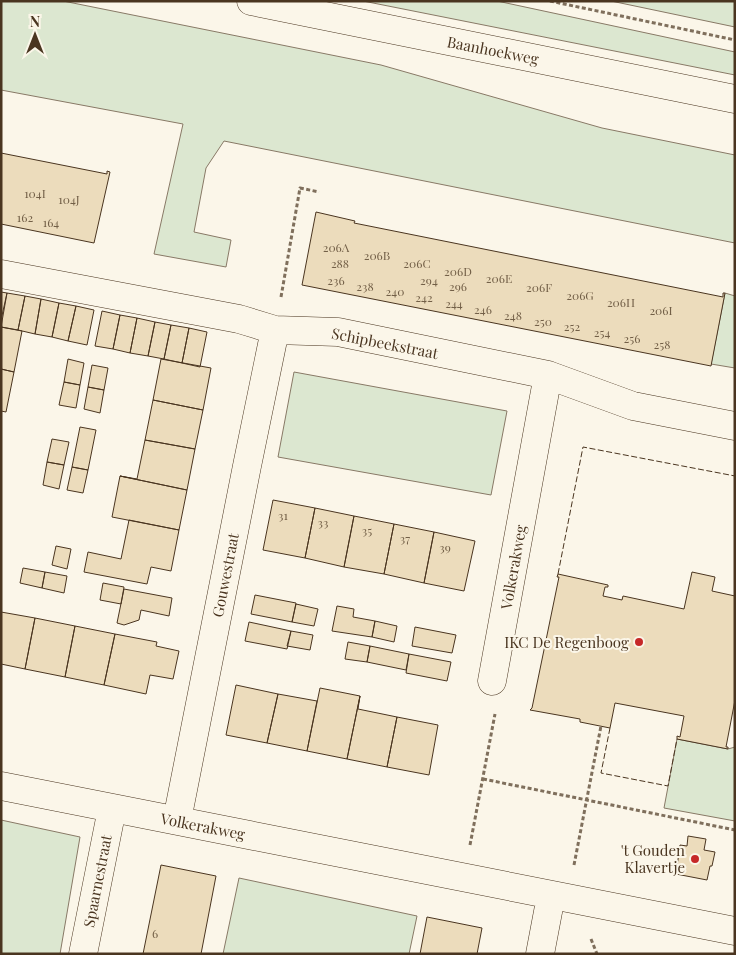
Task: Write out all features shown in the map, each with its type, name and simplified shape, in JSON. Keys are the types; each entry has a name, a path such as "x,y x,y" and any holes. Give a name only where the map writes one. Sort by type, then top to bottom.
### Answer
{"street":[{"name":"Baanhoekweg","path":"251,1 735,98"},
{"name":"Schipbeekstraat","path":"1,274 239,319 275,330 338,332 548,375 633,406 735,426"},
{"name":"Gouwestraat","path":"177,820 246,466 275,330"},
{"name":"Volkerakweg","path":"492,681 548,375"},
{"name":"Volkerakweg","path":"1,786 735,931"},
{"name":"Spaarnestraat","path":"83,954 112,809"},
{"path":"540,954 551,896"}],"path":[{"path":"550,1 735,40"},
{"path":"275,330 300,188 319,192"},
{"path":"463,878 495,715 492,681"},
{"path":"598,954 585,923 586,902 592,873 573,870 601,726"},
{"path":"483,779 735,830"}],"green space":[{"path":"1,1 63,1 381,65 602,128 735,155 735,243 224,141 206,168 194,232 231,240 226,267 154,254 183,124 1,90"},
{"path":"363,1 497,1 735,52 735,75"},
{"path":"611,1 735,1 735,27"},
{"path":"725,293 735,296 735,368 711,364"},
{"path":"294,372 507,411 491,495 278,457"},
{"path":"677,739 728,749 735,747 735,821 664,808"},
{"path":"1,820 80,837 60,954 1,954"},
{"path":"239,878 417,916 409,954 223,954"}],"building":[{"path":"1,153 107,174 107,171 110,172 94,243 1,224"},
{"path":"316,212 355,221 354,223 723,297 723,293 725,293 711,366 302,285"},
{"path":"1,292 7,293 1,320"},
{"path":"7,293 25,296 18,330 1,327"},
{"path":"25,296 41,299 35,334 18,330"},
{"path":"41,299 59,303 52,337 35,334"},
{"path":"59,303 76,306 68,341 52,337"},
{"path":"76,306 94,310 87,345 68,341"},
{"path":"102,311 120,315 113,349 95,346"},
{"path":"120,315 137,318 130,353 113,349"},
{"path":"137,318 155,322 148,356 130,353"},
{"path":"155,322 171,325 164,359 148,356"},
{"path":"171,325 189,328 182,363 164,359"},
{"path":"1,327 22,331 14,372 1,369"},
{"path":"189,328 207,332 200,367 182,363"},
{"path":"68,359 84,363 80,385 64,382"},
{"path":"161,359 211,368 203,410 153,400"},
{"path":"92,365 108,368 104,390 88,387"},
{"path":"1,369 14,372 6,412 1,411"},
{"path":"64,382 80,385 76,408 59,405"},
{"path":"88,387 104,390 100,413 84,409"},
{"path":"153,400 203,410 195,449 145,440"},
{"path":"80,427 96,430 88,470 72,467"},
{"path":"52,439 69,442 64,465 47,462"},
{"path":"145,440 195,449 187,490 120,476 137,479"},
{"path":"47,462 64,465 59,489 43,485"},
{"path":"72,467 88,470 83,493 67,490"},
{"path":"120,476 187,490 179,530 112,517"},
{"path":"273,500 315,508 305,558 263,550"},
{"path":"315,508 354,516 344,567 305,558"},
{"path":"354,516 394,524 384,574 344,567"},
{"path":"129,520 179,530 171,571 151,567 147,584 84,572 88,552 121,559"},
{"path":"394,524 434,532 424,583 384,574"},
{"path":"434,532 475,541 464,591 424,583"},
{"path":"56,546 71,549 67,569 52,565"},
{"path":"23,568 45,572 42,588 20,583"},
{"path":"45,572 67,576 64,593 42,588"},
{"path":"692,572 715,577 712,591 735,596 735,700 726,747 728,749 677,739 677,736 680,737 684,716 615,703 610,728 580,722 580,719 530,710 532,708 559,577 557,577 558,574 608,585 608,587 605,587 603,596 622,600 623,596 684,609"},
{"path":"103,583 124,587 121,604 100,600"},
{"path":"124,589 172,598 169,616 141,610 139,620 124,625 117,623"},
{"path":"255,595 296,603 292,622 251,614"},
{"path":"296,604 318,609 314,626 292,622"},
{"path":"337,606 354,609 353,617 375,621 372,637 332,631"},
{"path":"1,612 35,618 25,669 1,664"},
{"path":"35,618 75,626 65,677 25,669"},
{"path":"375,621 397,626 394,642 372,637"},
{"path":"249,622 291,631 287,649 245,641"},
{"path":"75,626 115,634 104,685 65,677"},
{"path":"415,627 456,635 452,653 412,646"},
{"path":"291,631 313,635 310,650 287,646"},
{"path":"115,634 157,642 156,646 179,651 173,679 150,675 146,694 104,685"},
{"path":"348,642 370,646 367,662 345,659"},
{"path":"370,646 409,654 406,670 367,662"},
{"path":"409,654 451,662 447,681 406,673"},
{"path":"236,685 278,694 267,743 226,735"},
{"path":"320,688 360,696 347,759 307,751"},
{"path":"278,694 317,701 307,751 267,743"},
{"path":"360,696 358,709 397,717 387,767 347,759"},
{"path":"397,717 438,725 429,775 387,767"},
{"path":"688,836 706,839 704,850 715,852 707,880 676,874 680,845 687,846"},
{"path":"161,865 216,876 201,954 143,954"},
{"path":"427,917 482,928 477,954 420,954"}],"fence":[{"path":"558,574 583,447 735,476"},
{"path":"610,728 601,773 668,786 677,739"}],"place":[{"name":"IKC De Regenboog","path":"639,642"},
{"name":"'t Gouden Klavertje","path":"695,859"}]}
